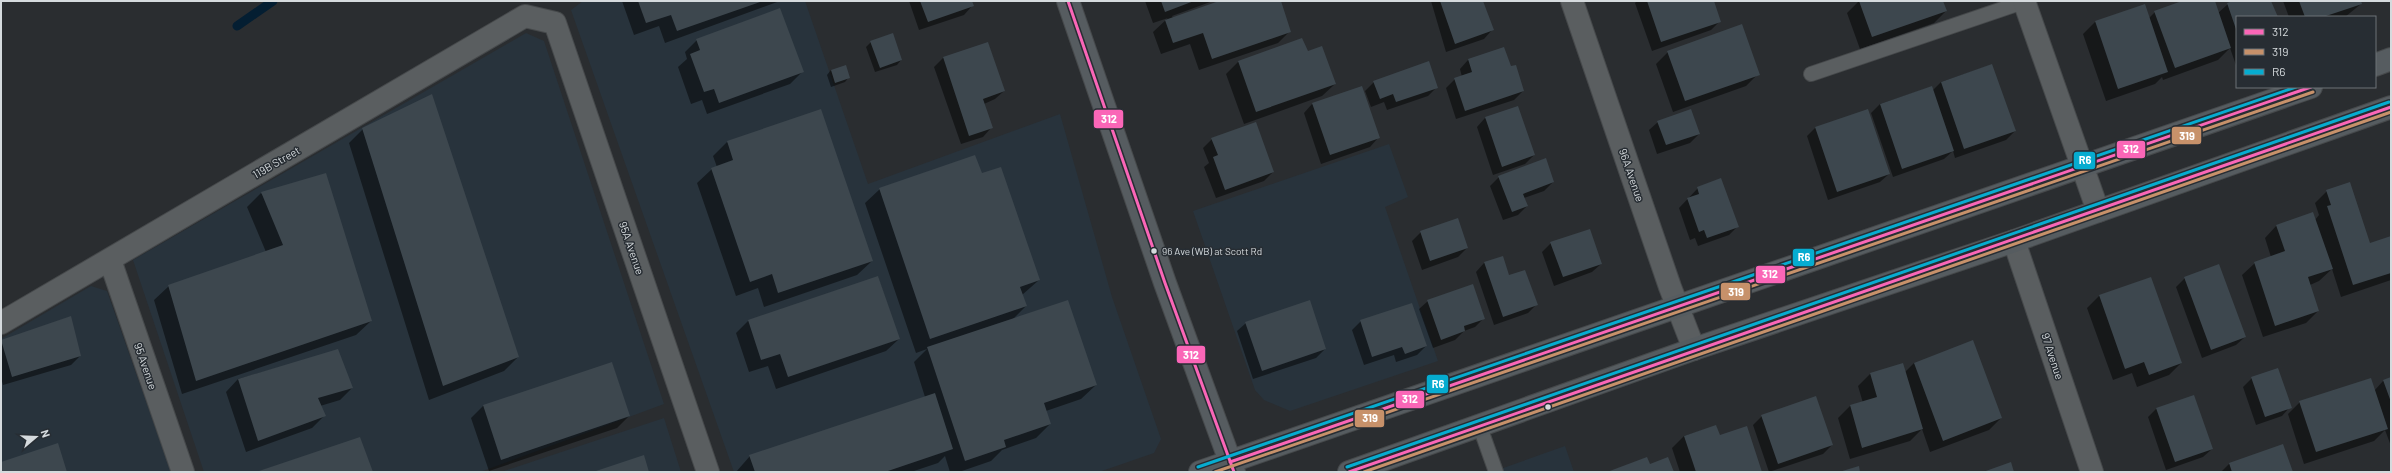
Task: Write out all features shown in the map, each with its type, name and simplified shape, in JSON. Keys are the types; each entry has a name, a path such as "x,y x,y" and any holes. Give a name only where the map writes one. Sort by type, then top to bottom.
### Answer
{"main road":[{"path":"1068,1 1165,283 1232,467"},
{"path":"2376,65 2391,59"},
{"path":"1200,472 1232,467 1678,307 2308,88"},
{"path":"1349,472 1480,427 1694,349 2014,241 2391,107"}],"street":[{"name":"96A Avenue","path":"1572,1 1678,307 1694,349"},
{"path":"2025,1 2098,211"},
{"name":"119B Street","path":"1,323 525,16 555,23"},
{"name":"95A Avenue","path":"555,23 708,472"},
{"name":"97 Avenue","path":"2014,241 2092,472"},
{"name":"95 Avenue","path":"110,260 183,472"}],"lane":[{"path":"1811,74 2025,1"},
{"path":"1480,427 1496,472"}],"shaded area":[{"path":"583,1 805,1 868,184 1060,114 1112,297 1161,439 1154,453 1099,472 734,472 571,10"},
{"path":"526,33 544,41 664,404 480,472 204,472 133,260"},
{"path":"1389,144 1408,197 1385,207 1438,361 1290,411 1264,400 1255,390 1193,211"},
{"path":"91,286 107,291 171,472 1,472 1,339"},
{"path":"664,418 681,472 501,472"},
{"path":"1565,446 1574,472 1492,472"}],"building":[{"path":"638,1 763,1 677,31 671,15 646,23"},
{"path":"920,1 972,1 974,6 928,22"},
{"path":"1161,1 1194,1 1165,12"},
{"path":"1219,1 1281,1 1291,32 1212,59 1203,33 1173,43 1165,20"},
{"path":"1440,1 1483,1 1494,30 1455,44"},
{"path":"1647,1 1714,1 1721,22 1661,42"},
{"path":"1859,1 1943,1 1947,11 1872,37"},
{"path":"2182,1 2215,1 2231,48 2175,68 2154,11"},
{"path":"2233,1 2271,1 2278,16 2236,16 2236,29 2227,3"},
{"path":"2299,1 2361,1 2362,4 2326,16 2305,16"},
{"path":"2145,4 2168,72 2118,89 2095,21"},
{"path":"780,8 804,72 719,103 714,89 704,92 690,54 700,50 696,39"},
{"path":"1742,24 1760,75 1685,101 1667,51"},
{"path":"893,33 902,60 880,68 870,41"},
{"path":"1302,38 1308,51 1322,46 1336,84 1256,112 1238,61"},
{"path":"988,42 1005,91 983,99 993,128 969,136 943,57"},
{"path":"1504,47 1511,66 1516,65 1524,91 1465,111 1454,78 1472,72 1468,59"},
{"path":"1429,61 1438,88 1396,102 1393,94 1380,99 1373,81"},
{"path":"1992,64 2016,131 1964,149 1941,82"},
{"path":"846,65 850,78 835,83 831,70"},
{"path":"1362,86 1380,138 1330,155 1312,103"},
{"path":"1932,86 1954,151 1902,169 1880,104"},
{"path":"432,94 519,357 443,386 362,128"},
{"path":"1518,106 1535,155 1502,167 1485,117"},
{"path":"821,109 873,261 778,293 772,274 750,282 711,168 733,160 727,141"},
{"path":"1691,109 1700,134 1666,145 1657,121"},
{"path":"1868,109 1890,174 1837,192 1815,127"},
{"path":"1256,122 1274,172 1225,190 1213,157 1218,155 1211,138"},
{"path":"975,155 982,173 1001,167 1040,280 1020,287 1027,306 930,339 879,188"},
{"path":"1546,158 1554,182 1523,194 1528,206 1512,212 1498,176"},
{"path":"326,173 372,321 196,381 168,285 283,245 261,192"},
{"path":"1721,178 1739,227 1707,238 1704,230 1699,232 1687,198 1699,194 1697,187"},
{"path":"2350,182 2370,243 2391,236 2391,273 2353,285 2327,206 2331,205 2326,190"},
{"path":"2313,212 2333,269 2308,277 2319,311 2275,326 2254,262 2285,251 2276,225"},
{"path":"1458,218 1468,248 1430,261 1420,231"},
{"path":"1590,229 1602,264 1563,277 1550,242"},
{"path":"1503,256 1509,275 1525,270 1538,305 1503,317 1484,262"},
{"path":"2219,264 2246,337 2211,350 2184,277"},
{"path":"878,276 900,339 788,377 780,354 761,360 748,320"},
{"path":"2151,277 2182,363 2149,375 2144,362 2125,369 2099,295"},
{"path":"1473,284 1485,319 1464,326 1465,331 1441,340 1427,300"},
{"path":"1068,300 1097,385 1044,403 1051,424 1004,440 1006,447 965,461 927,347"},
{"path":"1310,300 1326,349 1262,371 1245,322"},
{"path":"1412,303 1427,346 1405,354 1402,347 1372,357 1360,320"},
{"path":"71,316 81,356 12,377 1,340"},
{"path":"1973,340 2002,418 1943,441 1914,363"},
{"path":"338,349 353,388 318,398 326,416 258,441 238,379"},
{"path":"612,362 630,416 501,460 483,405"},
{"path":"1903,363 1923,429 1862,448 1850,405 1877,397 1870,373"},
{"path":"2278,368 2292,408 2265,417 2251,377"},
{"path":"2391,377 2391,402 2383,380"},
{"path":"2371,378 2388,429 2316,452 2299,401"},
{"path":"935,393 953,449 885,472 755,472 749,455"},
{"path":"2194,395 2213,449 2175,462 2156,408"},
{"path":"1816,396 1833,445 1778,464 1761,415"},
{"path":"1716,425 1720,435 1747,426 1762,472 1696,472 1684,436"},
{"path":"360,437 373,472 256,472"},
{"path":"58,443 67,472 1,472 1,462"},
{"path":"2283,444 2293,472 2232,472 2229,463"},
{"path":"644,455 649,472 593,472"},
{"path":"1647,457 1650,464 1668,457 1674,472 1607,472"},
{"path":"2011,462 2014,472 1983,472"},
{"path":"1859,466 1860,472 1839,472"}],"waterway":[{"path":"237,26 273,1"}],"transit line":[{"name":"312","path":"1068,1 1165,283 1234,472"},
{"name":"R6","path":"1198,467 2293,88"},
{"name":"312","path":"1230,462 2308,88"},
{"name":"319","path":"1215,472 2313,92"},
{"name":"R6","path":"1347,467 2389,102"},
{"name":"312","path":"1349,472 2391,107"},
{"name":"319","path":"1364,472 2391,112"}],"place":[{"name":"96 Ave (WB) at Scott Rd","path":"1154,251"}]}
